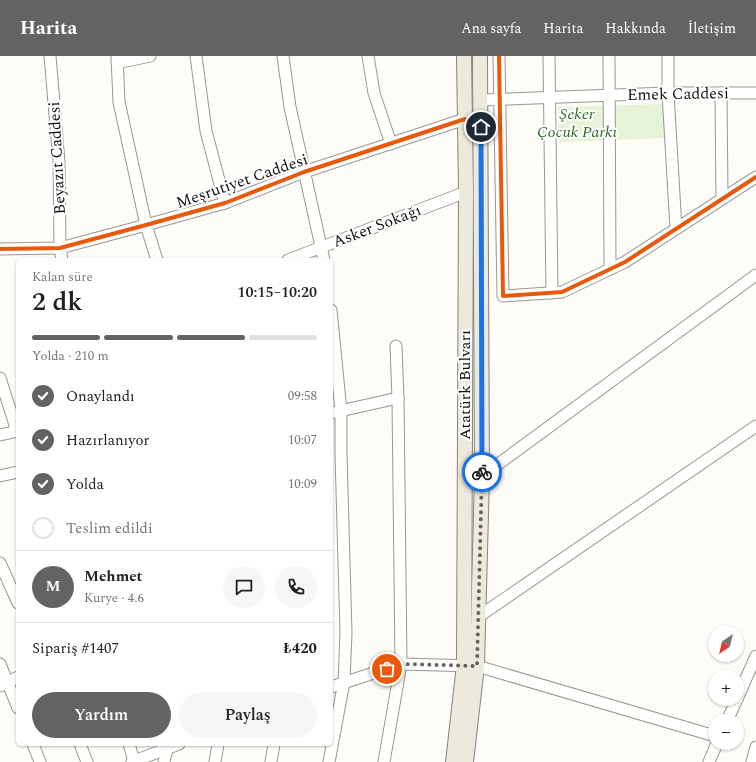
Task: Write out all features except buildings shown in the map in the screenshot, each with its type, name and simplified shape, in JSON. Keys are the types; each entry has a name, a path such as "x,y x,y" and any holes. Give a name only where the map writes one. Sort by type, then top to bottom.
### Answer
{"main road":[{"name":"Atatürk Bulvarı","path":"464,56 471,665 466,762"},
{"name":"Atatürk Bulvarı","path":"453,762 471,665 478,617 482,476 480,56"}],"street":[{"name":"Beyazıt Caddesi","path":"50,56 60,162 60,248 62,258"},
{"path":"150,56 117,60 119,102 146,225 156,258"},
{"path":"196,56 206,131 225,203"},
{"path":"283,56 290,107 324,258"},
{"path":"368,56 374,94 391,144"},
{"path":"499,56 503,296 562,292 625,262 756,177"},
{"path":"550,56 552,293"},
{"path":"609,56 610,269"},
{"path":"668,56 668,93 676,229"},
{"name":"Emek Caddesi","path":"481,100 668,93 756,93"},
{"path":"721,93 722,199"},
{"name":"Meşrutiyet Caddesi","path":"0,248 60,248 146,225 225,203 304,172 465,119"},
{"name":"Asker Sokağı","path":"294,258 466,192"},
{"path":"482,476 756,275"},
{"path":"384,762 401,664 396,346"},
{"path":"333,351 346,633 344,682 333,741"},
{"path":"0,378 16,428"},
{"path":"336,412 398,398"},
{"path":"478,617 756,426"},
{"path":"0,435 16,431"},
{"path":"0,476 16,472"},
{"path":"0,563 16,598"},
{"path":"744,683 756,656"},
{"path":"0,664 9,682 16,702"},
{"path":"333,686 401,664 471,665 708,734"},
{"path":"34,746 40,762"},
{"path":"81,746 87,762"},
{"path":"129,746 133,762 174,746"},
{"path":"215,762 218,746"},
{"path":"271,762 274,746"},
{"path":"329,762 332,746"},
{"path":"752,762 756,747"},
{"path":"164,762 167,749"},
{"path":"709,762 714,750"}],"green space":[{"name":"Şeker Çocuk Parkı","path":"665,104 664,138 559,142 558,107"}],"cycle path":[{"path":"499,56 503,296 562,292 625,262 756,177"},
{"path":"0,249 60,248 225,203 304,172 465,119"}],"way so far":[{"path":"387,669 401,664 477,666 482,472"}],"route":[{"path":"481,127 482,472"}]}
